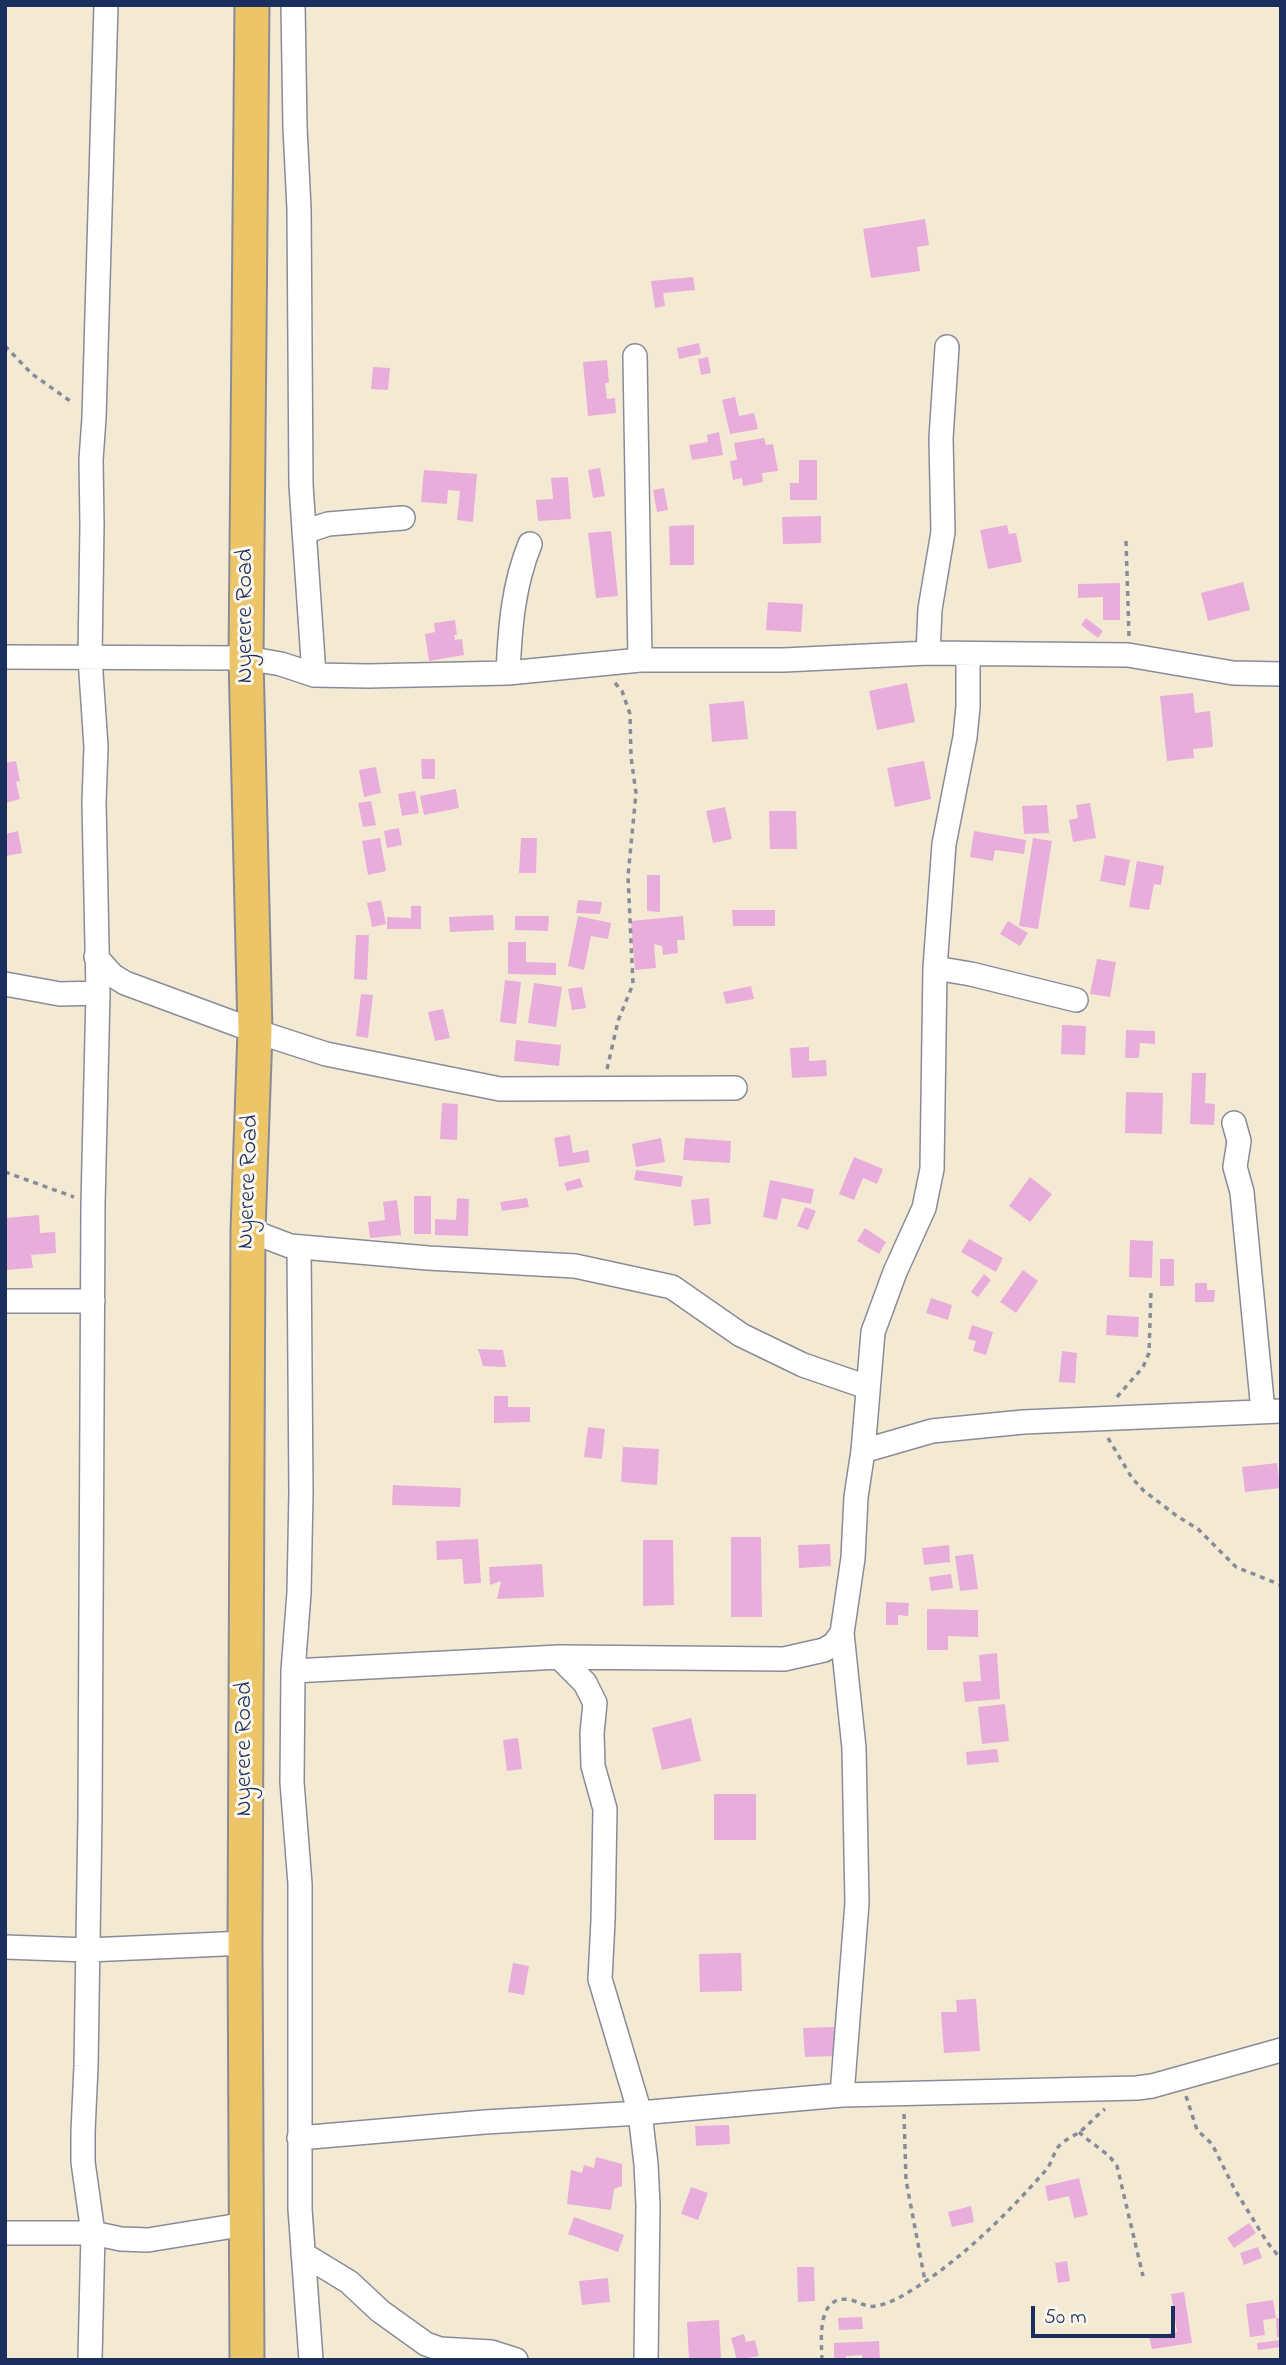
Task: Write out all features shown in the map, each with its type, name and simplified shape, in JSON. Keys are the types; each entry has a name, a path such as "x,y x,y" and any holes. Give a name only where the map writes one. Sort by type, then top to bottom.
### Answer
{"highway":[{"name":"Nyerere Road","path":"247,2360 245,1943 248,1230 255,1031 246,657 252,5"}],"street":[{"path":"90,2360 93,2233 83,2162 83,2142 88,1950 93,1204 99,993 94,802 96,747 90,658 91,460 106,5"},
{"path":"293,5 299,209 301,485 314,675"},
{"path":"928,653 930,608 943,532 941,438 947,347"},
{"path":"635,356 640,660"},
{"path":"304,532 328,524 403,518"},
{"path":"508,673 513,595 519,569 530,544"},
{"path":"5,657 246,657 281,664 314,675 368,676 508,673 640,660 784,660 928,653 1128,655 1233,673 1281,674"},
{"path":"842,2095 857,1893 854,1748 842,1633 853,1558 856,1497 863,1451 873,1332 877,1316 924,1208 929,1185 932,1159 935,968 944,844 968,708 968,655"},
{"path":"96,957 112,975 125,983 326,1054 500,1089 735,1088"},
{"path":"935,968 971,974 1076,1000"},
{"path":"5,984 60,994 99,993"},
{"path":"863,1451 932,1432 1023,1422 1272,1411 1242,1192 1235,1167 1239,1141 1234,1123"},
{"path":"248,1230 290,1246 428,1258 575,1266 663,1285 681,1291 731,1328 765,1348 803,1365 867,1387"},
{"path":"299,1247 301,1506 299,1593 293,1671 292,1782 300,1885 299,2137 303,2254 311,2360"},
{"path":"5,1301 93,1301"},
{"path":"293,1671 559,1657 784,1659 824,1650 834,1644 842,1633"},
{"path":"559,1657 585,1683 595,1703 593,1766 605,1809 600,1979 640,2113 648,2205 646,2360"},
{"path":"5,1947 88,1950 245,1943"},
{"path":"299,2137 640,2113 842,2095 1126,2089 1152,2086 1281,2050"},
{"path":"5,2233 93,2233 121,2239 148,2240 246,2224"},
{"path":"303,2254 349,2282 380,2311 433,2348 491,2352 516,2360"}],"path":[{"path":"5,346 32,374 94,418"},
{"path":"1125,541 1129,596 1128,655"},
{"path":"599,663 622,691 630,714 631,757 636,793 628,876 633,984 618,1021 602,1088"},
{"path":"5,1172 93,1204"},
{"path":"1152,1291 1149,1353 1143,1367 1111,1403 1090,1419 1144,1491 1198,1529 1236,1567 1281,1586"},
{"path":"1168,2081 1188,2099 1196,2130 1212,2144 1235,2190 1267,2242 1281,2259"},
{"path":"822,2360 821,2333 827,2306 834,2300 845,2299 867,2307 876,2306 899,2298 925,2281 1012,2209 1049,2167 1059,2146 1079,2132 1126,2089"},
{"path":"903,2095 906,2180 925,2281"},
{"path":"1079,2132 1111,2157 1117,2166 1143,2276"}],"building":[{"path":"925,219 929,245 917,247 920,271 871,278 863,229"},
{"path":"693,277 695,290 663,293 665,306 655,308 651,281"},
{"path":"699,343 701,354 679,359 677,348"},
{"path":"708,357 711,373 701,375 698,359"},
{"path":"607,360 607,399 615,398 616,413 588,416 583,362"},
{"path":"373,367 390,368 388,390 371,389"},
{"path":"735,397 739,416 754,413 758,429 730,434 722,400"},
{"path":"719,432 723,455 692,460 689,445 708,442 707,435"},
{"path":"764,438 766,445 773,444 778,471 762,473 763,482 743,486 742,478 733,480 730,461 737,460 734,443"},
{"path":"799,460 817,460 817,500 790,500 790,483 799,483"},
{"path":"600,468 605,496 593,498 588,470"},
{"path":"424,470 477,474 473,522 457,520 460,491 448,490 447,504 421,502"},
{"path":"568,477 571,519 538,521 536,500 553,499 551,478"},
{"path":"664,488 668,510 657,512 653,490"},
{"path":"821,516 821,543 783,544 782,517"},
{"path":"694,525 694,565 670,565 669,526"},
{"path":"1007,525 1009,534 1016,533 1022,562 988,569 980,530"},
{"path":"611,531 618,596 596,598 588,533"},
{"path":"1243,582 1250,610 1208,621 1201,593"},
{"path":"1120,583 1120,620 1103,620 1103,597 1078,598 1078,584"},
{"path":"768,602 803,604 801,632 766,630"},
{"path":"1086,618 1103,631 1098,638 1081,625"},
{"path":"455,620 455,640 462,639 464,655 429,661 425,634 435,632 434,623"},
{"path":"907,683 915,722 877,730 869,691"},
{"path":"1193,693 1195,713 1210,711 1213,747 1193,749 1194,758 1167,761 1160,696"},
{"path":"744,701 748,739 712,742 709,704"},
{"path":"421,759 435,759 435,779 422,779"},
{"path":"16,761 20,781 16,782 20,799 5,803 5,763"},
{"path":"924,761 931,799 895,807 887,768"},
{"path":"376,767 381,793 364,797 359,770"},
{"path":"456,789 459,808 424,815 420,796"},
{"path":"415,791 419,813 402,816 398,794"},
{"path":"371,801 376,825 363,827 358,803"},
{"path":"1090,803 1096,838 1073,842 1069,820 1078,818 1076,805"},
{"path":"1047,805 1049,833 1024,834 1022,806"},
{"path":"725,807 732,839 713,843 706,811"},
{"path":"769,811 796,811 797,849 770,849"},
{"path":"399,828 402,845 387,848 384,831"},
{"path":"18,831 22,853 5,856 5,834"},
{"path":"974,831 1026,840 1024,854 995,850 993,861 970,857"},
{"path":"380,838 386,871 368,875 362,841"},
{"path":"521,838 537,838 536,873 519,873"},
{"path":"1033,838 1052,841 1038,929 1019,926"},
{"path":"1105,855 1130,860 1125,886 1100,881"},
{"path":"1137,861 1164,866 1161,885 1154,884 1149,910 1129,907"},
{"path":"647,875 660,875 660,912 647,911"},
{"path":"381,900 386,924 372,927 367,903"},
{"path":"578,900 602,902 600,914 576,913"},
{"path":"411,906 421,906 421,929 387,929 387,917 411,918"},
{"path":"732,910 775,910 775,926 733,926"},
{"path":"493,915 494,930 450,932 449,917"},
{"path":"515,916 549,916 548,931 515,930"},
{"path":"578,916 611,923 608,939 591,936 584,970 568,966"},
{"path":"683,916 685,940 677,940 678,953 663,955 662,946 654,944 656,968 635,970 631,921"},
{"path":"1008,921 1028,933 1020,946 1000,934"},
{"path":"356,935 369,935 367,980 354,979"},
{"path":"508,942 526,942 526,962 556,963 556,975 508,974"},
{"path":"1097,959 1116,962 1110,997 1090,994"},
{"path":"505,980 521,982 516,1024 500,1022"},
{"path":"534,983 562,987 556,1027 528,1023"},
{"path":"751,986 754,999 726,1004 723,992"},
{"path":"582,987 586,1008 572,1010 568,989"},
{"path":"361,994 373,995 368,1038 356,1036"},
{"path":"443,1009 450,1038 435,1041 428,1012"},
{"path":"1062,1025 1086,1026 1085,1055 1061,1054"},
{"path":"1126,1030 1155,1031 1155,1044 1140,1043 1139,1058 1125,1058"},
{"path":"516,1040 561,1045 559,1066 514,1061"},
{"path":"809,1047 809,1061 826,1060 827,1076 792,1078 790,1048"},
{"path":"1192,1073 1206,1073 1205,1103 1215,1104 1214,1125 1190,1124"},
{"path":"1126,1092 1163,1093 1162,1134 1125,1133"},
{"path":"442,1103 458,1104 457,1140 440,1139"},
{"path":"570,1135 573,1153 588,1150 590,1162 559,1167 554,1138"},
{"path":"661,1138 665,1162 636,1167 632,1144"},
{"path":"685,1138 731,1141 730,1163 683,1160"},
{"path":"854,1157 883,1169 877,1184 863,1178 854,1200 839,1194"},
{"path":"636,1170 683,1176 681,1187 634,1180"},
{"path":"1030,1177 1052,1194 1030,1222 1009,1206"},
{"path":"580,1178 583,1187 567,1191 564,1183"},
{"path":"770,1180 814,1189 811,1204 782,1198 777,1220 763,1217"},
{"path":"414,1196 431,1196 431,1234 414,1234"},
{"path":"457,1198 469,1199 468,1236 435,1235 435,1219 456,1220"},
{"path":"527,1198 529,1207 502,1211 500,1202"},
{"path":"709,1198 711,1224 694,1226 691,1200"},
{"path":"397,1200 401,1235 370,1238 368,1222 385,1220 383,1202"},
{"path":"805,1207 816,1211 808,1230 797,1226"},
{"path":"39,1215 40,1233 55,1232 56,1253 31,1255 33,1268 5,1270 5,1218"},
{"path":"865,1228 886,1242 879,1254 857,1241"},
{"path":"969,1239 1003,1258 996,1272 961,1252"},
{"path":"1130,1240 1153,1241 1152,1278 1129,1277"},
{"path":"1160,1259 1174,1259 1174,1286 1160,1286"},
{"path":"1023,1270 1038,1281 1016,1313 1000,1302"},
{"path":"984,1274 991,1280 978,1297 971,1292"},
{"path":"1195,1283 1207,1283 1207,1290 1215,1290 1214,1302 1195,1302"},
{"path":"931,1298 952,1305 948,1320 926,1313"},
{"path":"1107,1315 1139,1317 1138,1337 1106,1335"},
{"path":"972,1325 993,1332 986,1355 973,1351 976,1341 968,1339"},
{"path":"478,1349 503,1350 506,1367 483,1366"},
{"path":"1062,1351 1077,1353 1075,1383 1059,1382"},
{"path":"494,1396 508,1396 508,1407 530,1407 530,1422 494,1423"},
{"path":"588,1427 605,1429 602,1459 584,1457"},
{"path":"623,1447 659,1449 657,1485 621,1482"},
{"path":"1277,1463 1280,1488 1245,1492 1242,1467"},
{"path":"393,1485 461,1488 460,1507 392,1505"},
{"path":"731,1537 761,1537 762,1617 731,1617"},
{"path":"478,1539 481,1583 464,1584 462,1559 437,1560 436,1541"},
{"path":"643,1540 673,1540 674,1605 643,1606"},
{"path":"830,1544 831,1566 799,1568 798,1545"},
{"path":"949,1545 950,1562 924,1565 922,1548"},
{"path":"973,1554 978,1589 960,1591 955,1556"},
{"path":"542,1564 544,1597 497,1599 501,1581 490,1585 489,1567"},
{"path":"951,1574 953,1588 931,1591 929,1577"},
{"path":"886,1602 909,1603 908,1616 898,1615 898,1625 886,1625"},
{"path":"927,1609 978,1610 978,1637 948,1636 948,1650 927,1650"},
{"path":"997,1653 1000,1699 965,1702 963,1682 981,1681 979,1655"},
{"path":"1005,1704 1009,1741 982,1744 978,1707"},
{"path":"691,1718 701,1761 662,1770 652,1728"},
{"path":"518,1738 522,1769 507,1771 503,1740"},
{"path":"997,1749 999,1762 967,1765 966,1752"},
{"path":"714,1794 756,1794 756,1840 714,1840"},
{"path":"741,1953 742,1991 700,1992 699,1954"},
{"path":"513,1963 529,1966 524,1995 508,1992"},
{"path":"976,1999 980,2051 944,2053 941,2012 957,2012 956,2000"},
{"path":"834,2027 836,2056 805,2057 803,2028"},
{"path":"729,2125 730,2144 696,2146 695,2126"},
{"path":"596,2157 622,2164 622,2186 614,2189 611,2210 567,2204 571,2170 582,2173 584,2165 594,2168"},
{"path":"1079,2178 1088,2215 1074,2218 1069,2196 1048,2201 1045,2186"},
{"path":"691,2187 708,2193 698,2220 681,2214"},
{"path":"971,2206 974,2222 952,2227 948,2212"},
{"path":"574,2217 624,2235 618,2252 568,2234"},
{"path":"1249,2223 1256,2233 1234,2248 1227,2238"},
{"path":"1258,2247 1262,2258 1244,2265 1240,2253"},
{"path":"1067,2261 1070,2281 1058,2283 1055,2263"},
{"path":"797,2267 814,2267 815,2301 798,2302"},
{"path":"608,2278 610,2302 582,2305 579,2281"},
{"path":"1184,2292 1192,2343 1152,2349 1149,2337 1177,2332 1171,2294"},
{"path":"1273,2300 1276,2318 1263,2320 1265,2335 1250,2337 1246,2304"},
{"path":"862,2317 863,2329 839,2330 838,2318"},
{"path":"1276,2318 1281,2318 1281,2337 1277,2337"},
{"path":"719,2320 721,2359 689,2360 687,2322"},
{"path":"744,2334 746,2342 755,2340 759,2356 737,2360 731,2338"},
{"path":"1281,2340 1281,2347 1258,2350 1257,2343"},
{"path":"879,2341 880,2360 862,2360 862,2355 846,2356 846,2360 834,2360 834,2343"}]}
